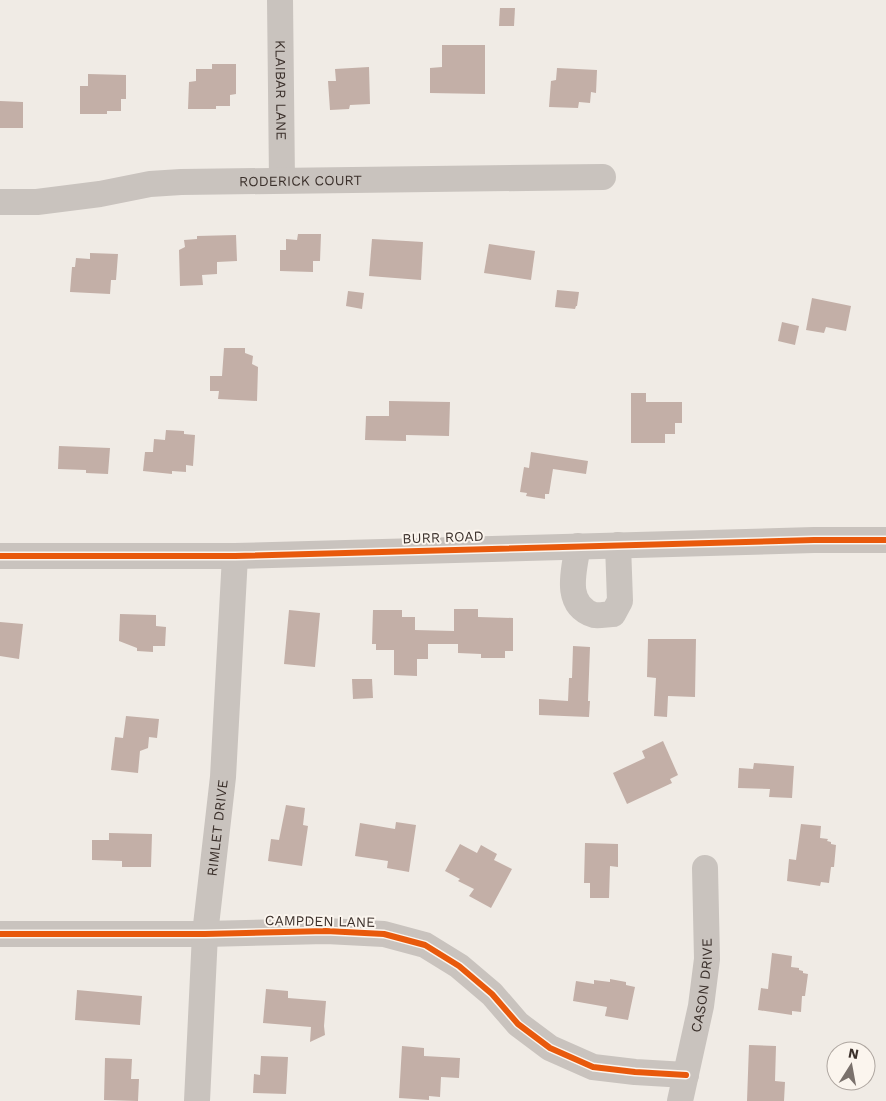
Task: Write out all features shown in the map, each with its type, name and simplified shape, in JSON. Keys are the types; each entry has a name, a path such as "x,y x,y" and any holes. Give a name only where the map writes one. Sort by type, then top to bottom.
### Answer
{"street":[{"name":"KLAIBAR LANE","path":"280,0 282,180"},
{"name":"RODERICK COURT","path":"0,202 37,202 73,198 150,184 282,180 603,177"},
{"name":"BURR ROAD","path":"0,556 235,556 814,540 886,540"},
{"path":"578,546 572,577 573,596 581,607 594,615 613,614 620,601 618,545"},
{"name":"RIMLET DRIVE","path":"198,1101 205,934 222,777 235,556"},
{"name":"CASON DRIVE","path":"680,1101 701,1006 707,958 705,868"},
{"name":"CAMPDEN LANE","path":"0,934 205,934 326,931 384,934 425,945 459,966 492,994 518,1024 550,1048 594,1066 635,1072 686,1075"}],"building":[{"path":"500,8 515,8 514,26 499,26"},
{"path":"442,45 485,45 485,94 430,93 430,68 442,67"},
{"path":"212,64 236,64 236,94 230,95 230,106 216,106 216,109 188,109 189,82 196,81 196,69 212,69"},
{"path":"369,67 370,104 350,105 349,109 330,110 328,81 336,81 335,69"},
{"path":"557,68 597,70 596,93 591,92 590,103 579,102 578,108 549,107 551,81 556,80"},
{"path":"88,74 126,75 126,99 121,99 121,111 107,111 107,114 80,114 80,86 88,86"},
{"path":"0,101 23,102 23,128 0,128"},
{"path":"298,234 321,234 320,261 313,261 313,272 280,271 280,250 286,250 286,239 297,240"},
{"path":"236,235 237,261 217,262 217,274 202,275 203,285 180,286 179,250 185,247 184,240 197,239 197,236"},
{"path":"372,239 423,242 421,280 369,276"},
{"path":"489,244 535,251 531,280 484,273"},
{"path":"90,253 118,254 116,280 111,280 110,294 70,292 72,267 75,267 76,258 90,259"},
{"path":"557,290 579,292 575,309 555,307"},
{"path":"348,291 364,293 362,309 346,306"},
{"path":"812,298 851,306 846,331 826,327 824,333 806,330"},
{"path":"782,322 799,326 795,345 778,341"},
{"path":"224,348 245,348 245,353 253,356 252,364 258,367 257,401 218,399 219,391 210,391 210,376 222,376"},
{"path":"631,393 646,393 646,402 682,402 682,423 675,423 675,434 665,434 665,443 631,443"},
{"path":"389,401 450,402 449,436 406,435 406,441 365,440 366,416 389,416"},
{"path":"166,430 184,431 184,434 195,435 193,466 186,465 186,472 172,471 172,474 143,471 145,452 153,452 154,439 165,440"},
{"path":"59,446 110,448 108,474 86,473 86,470 58,469"},
{"path":"531,452 588,461 586,474 553,469 549,494 545,494 545,499 526,496 527,493 520,492 524,467 529,468"},
{"path":"454,609 478,609 478,617 513,618 513,651 505,651 505,658 481,658 481,654 458,653 458,644 428,644 428,659 417,659 417,676 394,675 394,650 376,650 376,644 372,644 373,610 402,610 402,617 415,617 415,630 454,631"},
{"path":"289,610 320,613 315,667 284,664"},
{"path":"120,614 156,615 156,626 166,627 165,646 153,646 153,652 137,651 137,648 119,641"},
{"path":"0,622 23,624 19,659 0,656"},
{"path":"648,639 696,639 695,697 668,696 667,717 654,716 656,678 647,677"},
{"path":"573,646 590,647 589,717 539,715 539,699 568,701 569,678 572,678"},
{"path":"352,679 372,679 373,698 353,699"},
{"path":"126,716 159,719 157,738 149,737 148,748 140,751 138,773 111,770 115,737 123,738"},
{"path":"663,741 678,775 670,779 672,783 627,804 613,773 645,758 642,751"},
{"path":"754,763 794,766 792,798 769,797 770,789 738,788 739,768 753,769"},
{"path":"286,805 305,808 303,825 308,826 302,866 268,861 271,839 279,840"},
{"path":"396,822 416,825 409,872 387,868 388,861 355,856 360,823 395,829"},
{"path":"801,824 821,826 820,838 828,839 827,841 831,842 831,844 836,845 834,867 831,867 829,883 821,882 820,886 787,881 789,859 796,860"},
{"path":"109,833 152,834 151,867 122,867 122,861 92,860 92,840 109,840"},
{"path":"585,843 618,844 618,867 610,866 609,898 590,898 590,883 584,883"},
{"path":"460,844 477,853 481,845 497,854 494,860 512,869 491,908 469,896 474,889 458,881 460,879 445,871"},
{"path":"772,953 792,956 791,967 799,968 803,973 808,974 805,996 802,996 801,1012 792,1011 792,1015 758,1010 761,988 768,989"},
{"path":"610,979 626,982 626,985 635,987 628,1020 605,1016 607,1007 573,1001 576,981 594,984 594,980 610,982"},
{"path":"266,989 288,991 288,998 326,1001 325,1035 310,1042 311,1027 263,1023"},
{"path":"77,990 142,996 140,1025 75,1020"},
{"path":"749,1045 776,1046 775,1081 785,1082 784,1101 747,1101"},
{"path":"402,1046 424,1048 424,1056 460,1058 459,1078 441,1077 440,1097 429,1096 429,1100 399,1098"},
{"path":"261,1056 288,1057 286,1094 253,1093 254,1074 260,1075"},
{"path":"105,1058 132,1059 131,1079 139,1079 138,1101 104,1100"}],"cycle path":[{"path":"0,556 235,556 814,540 886,540"},
{"path":"0,934 205,934 326,931 384,934 425,945 459,966 492,994 518,1024 550,1048 593,1067 686,1075"}]}
